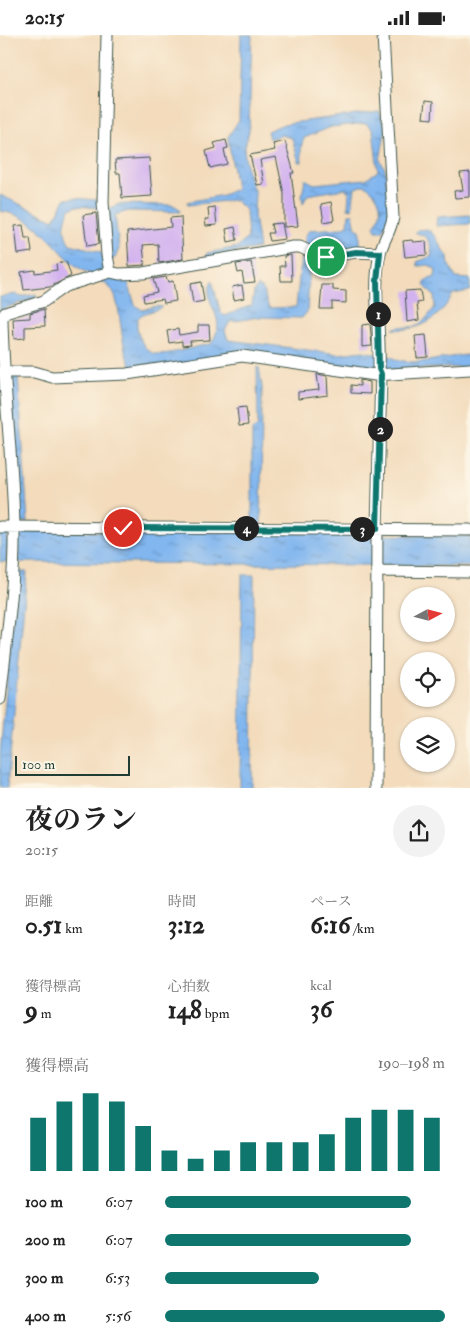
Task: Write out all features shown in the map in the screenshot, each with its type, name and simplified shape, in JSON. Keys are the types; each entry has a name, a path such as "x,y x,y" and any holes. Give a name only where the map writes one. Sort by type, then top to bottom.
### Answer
{"street":[{"path":"106,35 103,202 110,272"},
{"path":"376,788 380,367 377,281 380,253 391,230 393,217 383,35"},
{"path":"0,699 14,546 2,372 2,318 5,313 44,301 65,286 94,279 110,272 119,274 143,273 293,247 300,247 319,256 326,257 356,252 380,253"},
{"path":"2,372 34,372 52,377 127,374 242,356 375,375 380,367"},
{"path":"380,367 406,374 470,369"},
{"path":"0,527 470,530"},
{"path":"377,571 470,572"}],"water":[{"path":"241,35 252,35 249,131 244,150 248,175 255,193 254,216 259,248 205,257 207,253 238,247 248,237 246,211 235,200 188,205 187,202 223,195 236,189 228,137 239,120"},
{"path":"379,111 386,128 380,160 385,169 389,215 383,231 376,231 374,226 380,215 378,198 365,185 355,188 352,209 348,208 349,191 344,189 307,195 303,204 302,196 305,179 314,184 366,179 378,171 373,130 366,123 331,127 304,138 301,147 302,162 299,162 292,138 281,135 269,139 267,131 284,124"},
{"path":"0,195 54,220 65,199 97,200 99,208 77,206 70,209 65,222 67,240 70,244 101,252 110,277 127,279 135,305 142,310 156,306 162,307 140,316 137,325 143,344 147,349 156,354 211,344 216,335 217,328 209,290 212,280 220,311 225,316 252,305 254,291 258,286 262,288 269,308 296,307 301,260 305,257 310,259 307,312 302,318 258,317 230,322 225,330 228,340 339,354 363,351 376,354 381,361 390,356 399,360 419,362 470,355 470,367 372,370 281,357 133,369 126,354 117,304 112,290 103,282 76,266 33,225 13,214 0,211"},
{"path":"119,204 173,205 180,209 180,212 128,211 115,215 119,249 115,258 111,260 108,209"},
{"path":"349,214 353,214 356,228 360,230 360,248 326,254 305,248 305,236 310,230 342,228 348,225"},
{"path":"470,215 470,224 436,226 437,217"},
{"path":"427,229 434,235 448,256 449,265 456,278 470,279 470,291 453,294 448,303 436,316 421,326 393,329 418,325 435,307 434,296 424,285 427,280 435,277 436,270 429,265 418,266 417,262 432,256 427,238 416,233 417,230"},
{"path":"16,294 20,297 36,294 37,297 0,310 0,297"},
{"path":"259,367 262,387 261,525 252,525 252,430 258,426 257,368"},
{"path":"10,376 18,376 28,522 20,523"},
{"path":"0,531 8,534 7,543 18,544 19,531 372,534 382,547 383,535 470,536 470,566 18,562 19,549 7,549 6,562 0,562"},
{"path":"17,572 27,572 7,788 0,788 0,755"},
{"path":"242,575 254,575 252,788 240,788"}],"building":[{"path":"425,101 433,102 432,119 423,118"},
{"path":"226,140 228,148 224,149 227,164 210,168 206,151 216,148 214,143"},
{"path":"285,141 294,173 291,173 298,226 284,227 284,194 276,157 260,160 264,184 257,185 250,155 275,150 273,144"},
{"path":"149,158 152,196 122,198 120,173 116,173 115,160"},
{"path":"470,172 470,197 455,198 454,191 463,190 460,173"},
{"path":"331,202 334,220 324,222 321,204"},
{"path":"215,207 217,225 206,226 205,219 209,219 208,208"},
{"path":"96,213 99,244 87,246 83,215"},
{"path":"181,217 183,259 159,263 158,244 143,245 145,265 129,266 127,232 171,227 170,218"},
{"path":"282,223 285,239 270,241 268,233 273,233 271,224"},
{"path":"23,225 25,238 30,238 32,252 18,254 15,226"},
{"path":"235,227 237,240 228,242 226,229"},
{"path":"412,240 413,242 426,241 427,255 405,257 403,241"},
{"path":"291,255 292,281 281,281 280,266 285,266 284,256"},
{"path":"66,261 71,276 50,287 24,290 21,272 35,270 35,273 57,270 56,264"},
{"path":"251,262 255,282 244,283 242,272 238,273 236,264"},
{"path":"166,277 168,282 173,281 176,301 164,303 163,299 144,302 143,295 157,292 153,279"},
{"path":"201,282 204,301 193,303 190,284"},
{"path":"242,285 244,298 234,300 232,287"},
{"path":"322,285 333,285 333,290 346,291 346,303 332,302 332,309 320,309"},
{"path":"420,290 422,302 417,303 419,320 407,322 405,291"},
{"path":"44,309 45,326 25,327 25,338 14,339 13,319 30,318 30,313"},
{"path":"370,324 372,346 362,347 362,325"},
{"path":"198,325 209,325 210,340 190,341 191,345 182,346 182,341 169,343 167,331 178,329 179,335 198,332"},
{"path":"426,335 428,357 417,358 415,336"},
{"path":"317,374 327,376 328,395 298,399 298,392 319,390"},
{"path":"360,380 370,382 370,394 351,393 351,385 360,386"},
{"path":"246,407 248,425 239,426 237,408"}],"route":[{"path":"123,528 377,529 381,374 379,369 377,281 380,253 356,252 326,257"}]}
